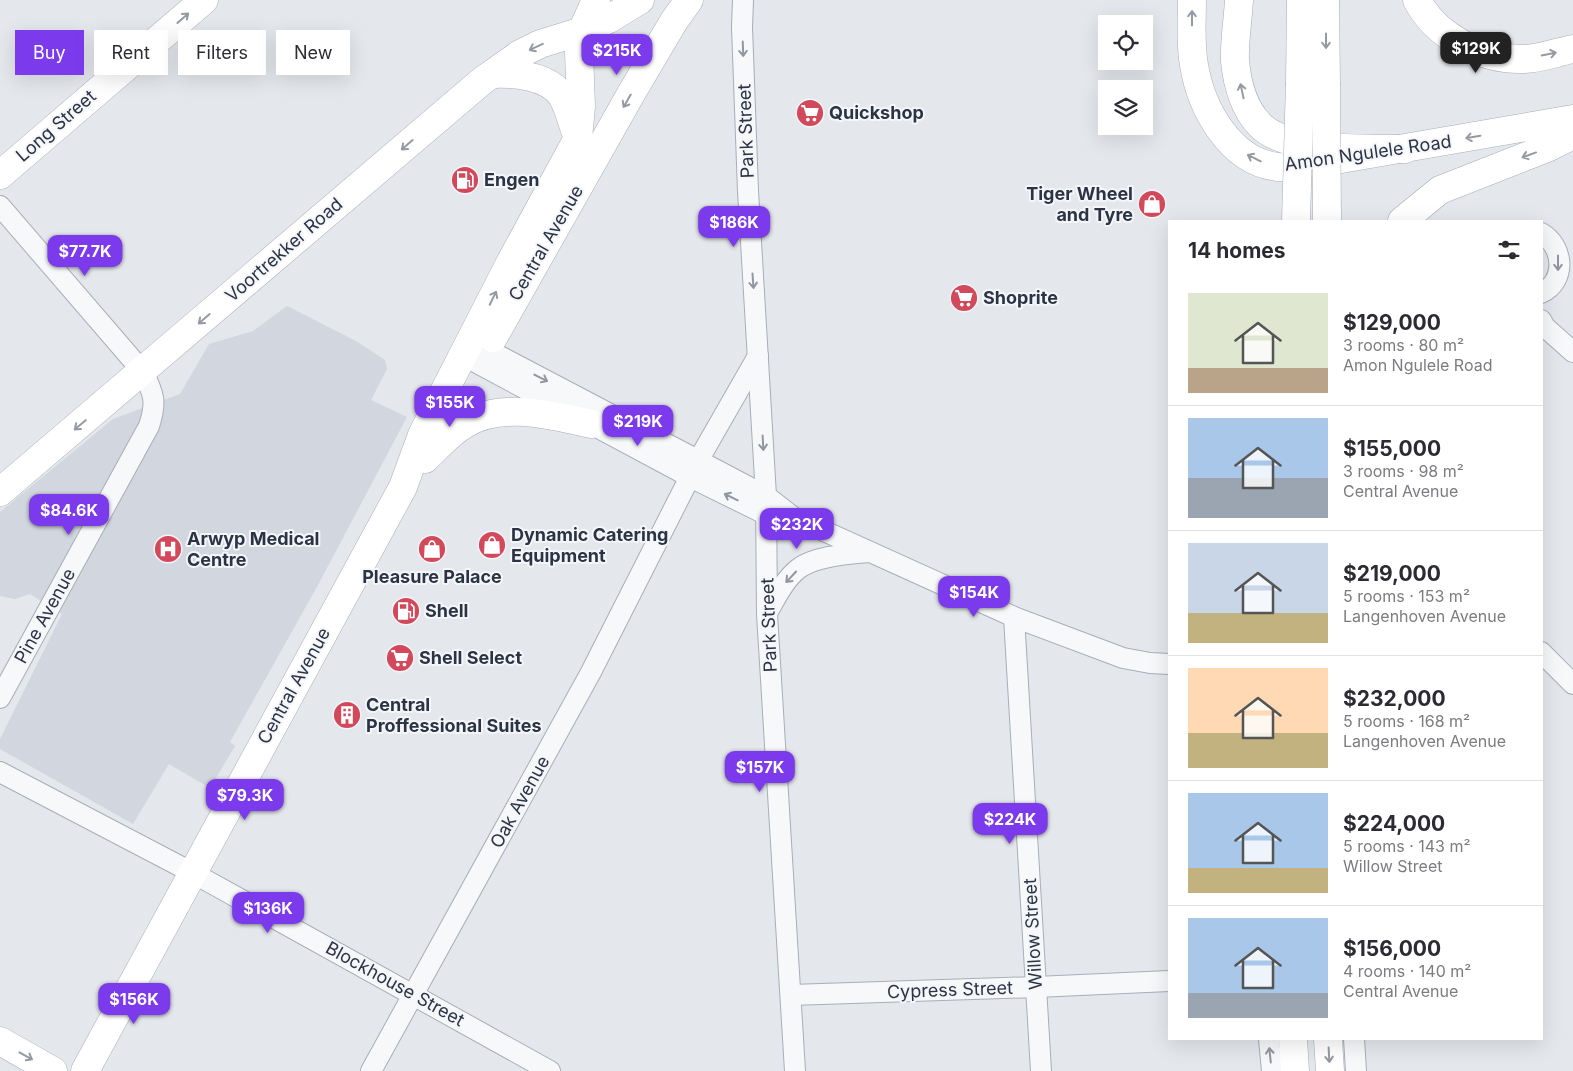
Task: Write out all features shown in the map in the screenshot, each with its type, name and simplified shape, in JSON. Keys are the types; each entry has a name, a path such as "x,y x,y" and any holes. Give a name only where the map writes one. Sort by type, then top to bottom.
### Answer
{"main road":[{"name":"Long Street","path":"0,175 204,0"},
{"path":"475,353 510,263 578,138 581,107 579,52 582,31 596,0"},
{"path":"582,31 609,19 640,0"},
{"name":"Central Avenue","path":"85,1071 403,487 422,435 475,353 674,21 690,0"},
{"name":"Amon Ngulele Road","path":"1192,0 1194,64 1204,100 1220,129 1235,148 1258,161 1278,167 1312,164 1573,119"},
{"path":"1239,0 1235,62 1243,99 1260,126 1284,140 1314,146 1405,149"},
{"path":"1301,0 1313,83 1327,220"},
{"path":"1296,220 1325,0"},
{"path":"1417,0 1424,14 1454,39 1485,54 1524,59 1573,49"},
{"name":"Voortrekker Road","path":"0,492 492,74 520,54 540,44 582,31"},
{"path":"492,74 518,73 532,77 550,86 561,95 578,138"},
{"path":"1403,220 1440,190 1548,148 1573,135"},
{"name":"Central Avenue","path":"403,487 425,459 475,353"},
{"path":"425,459 444,439 465,424 481,416 527,412 592,424"},
{"path":"1293,1040 1295,1071"},
{"path":"1328,1040 1330,1071"},
{"path":"0,1041 53,1071"}],"street":[{"name":"Park Street","path":"743,0 742,27 748,191 766,505 767,614 794,1071"},
{"name":"Pine Avenue","path":"0,206 143,372 155,398 154,410 149,426 0,698"},
{"path":"1543,235 1555,245 1560,261 1557,278 1547,291 1543,292"},
{"path":"1543,323 1573,352"},
{"path":"475,353 592,424 690,477 766,505 1014,616 1123,658 1168,664"},
{"path":"475,353 699,459 766,505"},
{"name":"Oak Avenue","path":"371,1071 586,681 699,459 758,356"},
{"path":"767,614 783,585 799,568 830,556 869,552"},
{"name":"Willow Street","path":"1014,616 1041,1071"},
{"path":"1543,654 1573,684"},
{"name":"Blockhouse Street","path":"0,772 193,873 550,1071"},
{"name":"Cypress Street","path":"791,995 1036,988 1168,981"},
{"path":"1269,1040 1272,1071"},
{"path":"1354,1040 1356,1071"}],"shaded area":[{"name":"Arwyp Medical Centre","path":"287,306 356,341 385,360 387,369 371,400 407,417 318,585 230,742 235,746 210,788 169,764 133,824 0,749 0,739 62,614 30,594 15,599 0,596 0,512 113,419 180,394 209,344 253,331"}],"place":[{"name":"Quickshop","path":"810,113"},
{"name":"Engen","path":"465,180"},
{"name":"Tiger Wheel and Tyre","path":"1152,204"},
{"name":"Shoprite","path":"964,298"},
{"name":"Dynamic Catering Equipment","path":"492,545"},
{"name":"Arwyp Medical Centre","path":"168,549"},
{"name":"Pleasure Palace","path":"432,549"},
{"name":"Shell","path":"406,611"},
{"name":"Shell Select","path":"400,658"},
{"name":"Central Proffessional Suites","path":"347,715"}]}
